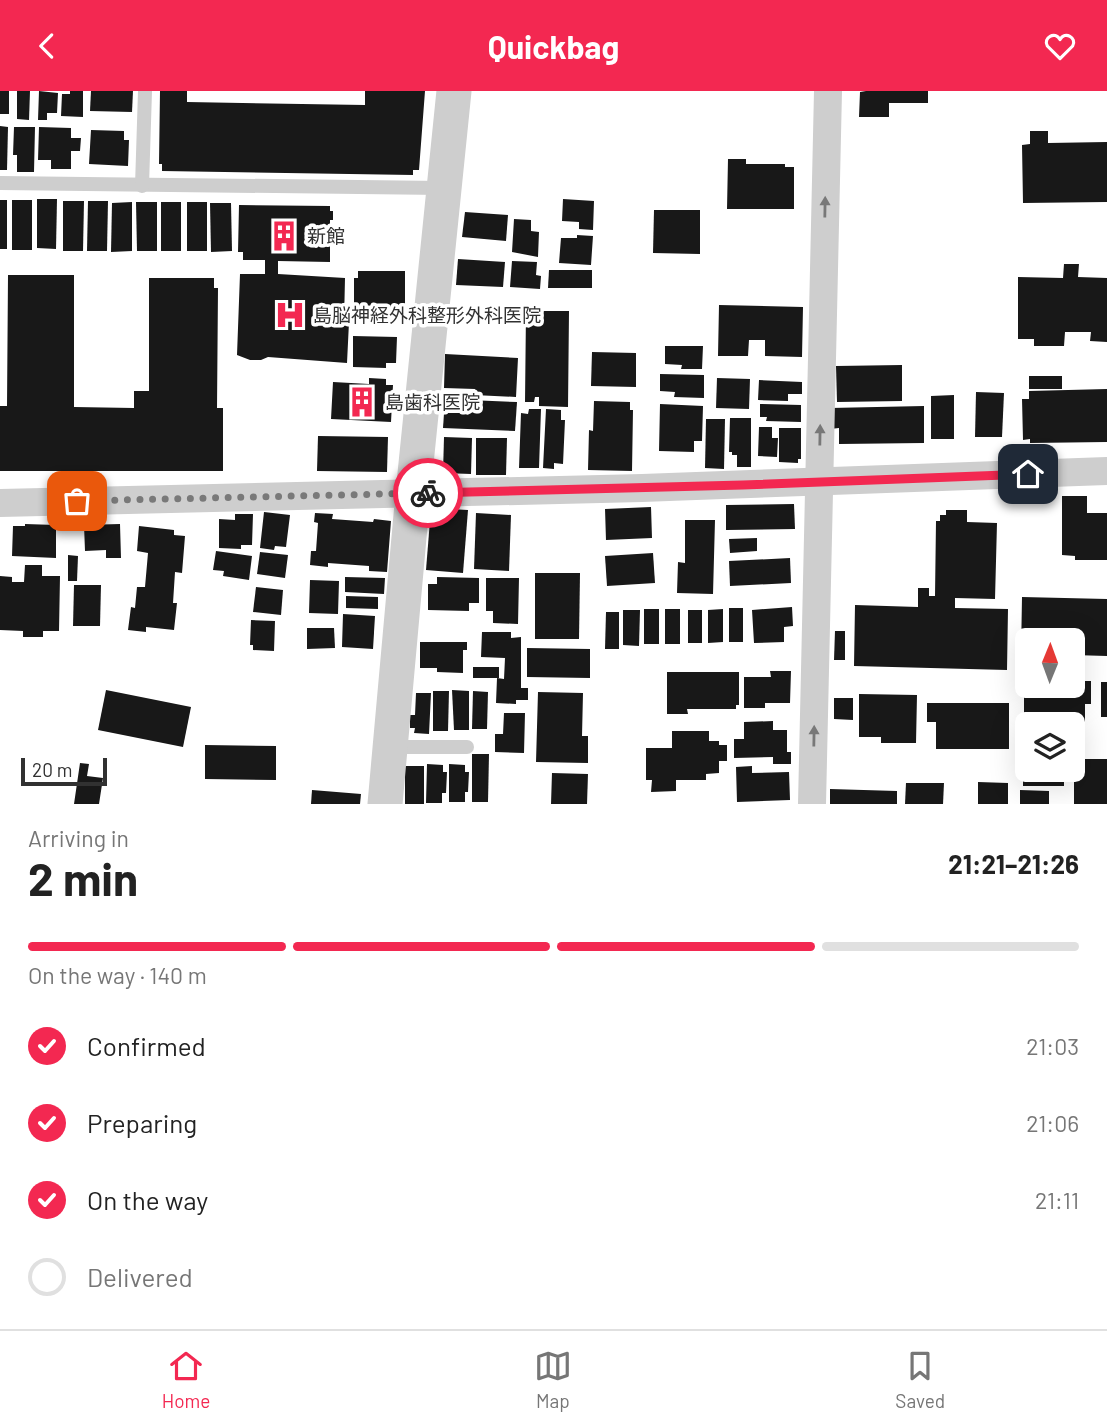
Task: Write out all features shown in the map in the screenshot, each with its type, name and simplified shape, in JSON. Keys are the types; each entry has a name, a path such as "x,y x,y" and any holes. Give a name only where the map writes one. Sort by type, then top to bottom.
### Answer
{"street":[{"path":"385,804 454,91"},
{"path":"812,804 828,91"},
{"path":"0,503 819,483 1107,471"}],"lane":[{"path":"142,186 145,91"},
{"path":"0,183 443,188"},
{"path":"389,747 467,747"}],"building":[{"path":"0,91 9,91 9,114 0,114"},
{"path":"17,91 30,91 29,120 17,119"},
{"path":"39,91 58,93 57,113 47,113 47,120 38,120"},
{"path":"70,91 83,91 83,117 61,116 62,94 70,94"},
{"path":"91,91 133,91 132,112 90,111"},
{"path":"160,91 187,91 187,102 365,105 365,91 425,91 419,170 413,170 413,175 162,171 162,164 159,164"},
{"path":"928,91 928,103 889,103 889,117 859,117 860,92"},
{"path":"0,126 8,127 7,170 0,170"},
{"path":"14,127 35,127 34,172 17,172 17,155 13,155"},
{"path":"39,127 71,128 71,138 81,138 80,151 71,151 71,169 51,169 51,160 38,160"},
{"path":"91,130 124,131 124,140 129,140 128,166 89,164"},
{"path":"1030,131 1048,131 1048,143 1107,142 1107,202 1023,203 1022,145 1030,144"},
{"path":"728,159 746,159 746,164 785,164 785,167 794,167 794,209 727,209"},
{"path":"37,199 57,199 56,249 37,248"},
{"path":"563,199 594,201 593,230 579,229 579,222 562,221"},
{"path":"0,200 7,200 7,249 0,249"},
{"path":"12,200 32,200 32,250 12,250"},
{"path":"63,201 84,201 83,251 63,251"},
{"path":"88,201 108,201 107,251 87,251"},
{"path":"132,202 132,251 111,252 112,203"},
{"path":"136,202 157,202 157,251 137,251"},
{"path":"161,202 181,202 181,251 161,251"},
{"path":"187,202 207,202 207,251 187,251"},
{"path":"210,203 231,203 232,251 211,252"},
{"path":"239,205 330,206 333,220 330,220 330,262 278,261 278,274 345,278 344,322 349,322 347,363 268,357 250,360 237,355 240,274 265,274 265,260 243,260 243,252 238,252"},
{"path":"654,210 700,210 700,254 653,253"},
{"path":"465,212 508,215 506,241 462,237"},
{"path":"514,219 531,220 531,231 539,232 538,257 512,252"},
{"path":"577,235 593,236 591,265 559,263 561,238 577,238"},
{"path":"458,259 505,262 503,287 456,285"},
{"path":"512,261 537,262 536,275 541,276 540,289 510,287"},
{"path":"1064,264 1079,264 1078,277 1107,278 1107,342 1090,341 1091,332 1065,332 1064,346 1034,346 1034,339 1018,339 1018,277 1063,278"},
{"path":"549,270 592,270 592,288 548,288"},
{"path":"358,271 405,271 405,307 354,307 354,278 358,278"},
{"path":"8,275 74,275 74,407 134,408 134,391 149,391 149,278 214,278 214,288 218,288 217,408 223,408 223,471 0,471 0,406 7,406"},
{"path":"719,305 803,307 802,357 765,356 765,340 749,340 748,356 718,356"},
{"path":"526,311 569,311 568,407 539,406 539,397 535,397 534,402 525,402"},
{"path":"353,336 397,337 396,363 386,363 386,368 353,367"},
{"path":"665,346 703,346 702,369 681,369 682,365 665,364"},
{"path":"592,352 636,353 636,387 591,386"},
{"path":"445,354 518,358 516,397 474,395 475,389 444,388"},
{"path":"902,365 902,401 837,402 836,366"},
{"path":"660,374 704,375 704,398 674,397 675,392 660,391"},
{"path":"1029,376 1062,376 1062,389 1029,389"},
{"name":"島歯科医院","path":"369,378 386,379 386,385 393,385 391,422 331,419 333,382 369,384"},
{"path":"717,378 750,379 749,409 716,408"},
{"path":"759,380 802,382 802,394 788,394 788,401 758,400"},
{"path":"1107,389 1107,442 1030,443 1030,439 1023,440 1022,399 1029,399 1029,391"},
{"path":"976,392 1004,393 1002,437 975,437"},
{"path":"954,395 954,439 931,439 931,396"},
{"path":"445,399 517,402 515,431 443,428"},
{"path":"594,401 630,402 630,410 633,410 632,471 588,470 589,430 593,431"},
{"path":"660,404 703,406 702,441 694,441 694,452 659,451"},
{"path":"760,404 801,405 801,422 766,421 767,417 760,417"},
{"path":"924,406 924,443 839,444 839,428 830,429 830,408"},
{"path":"529,409 541,409 539,468 519,468 521,413 528,414"},
{"path":"546,409 561,410 561,420 565,420 563,464 554,463 554,469 543,468"},
{"path":"730,418 751,418 751,467 737,467 737,455 729,452"},
{"path":"706,419 725,419 724,469 705,468"},
{"path":"759,427 772,427 772,438 778,438 777,457 758,456"},
{"path":"779,428 801,428 801,459 798,459 798,463 779,462"},
{"path":"318,436 388,437 387,472 317,471"},
{"path":"444,437 472,438 471,474 443,473"},
{"path":"476,438 507,438 506,475 476,475"},
{"path":"1062,496 1087,496 1087,513 1107,513 1107,560 1075,560 1075,556 1062,555"},
{"path":"794,504 795,529 726,530 726,505"},
{"path":"651,507 652,538 606,540 605,509"},
{"path":"431,508 468,510 463,573 426,570"},
{"path":"946,510 967,510 967,522 997,523 995,599 955,598 955,608 1008,609 1007,670 854,666 855,605 918,607 918,588 929,588 929,596 935,596 936,521 940,521 940,515 946,515"},
{"path":"264,512 290,515 286,547 275,546 274,550 260,548"},
{"path":"315,513 333,514 332,519 391,521 387,572 369,571 369,566 328,563 328,567 310,565 311,551 316,551 318,523 314,522"},
{"path":"476,513 511,515 509,571 474,569"},
{"path":"235,514 253,514 252,545 241,545 241,549 219,548 219,519 235,520"},
{"path":"685,520 715,520 713,594 677,593 678,562 685,563"},
{"path":"120,524 121,558 106,558 106,550 85,551 84,525"},
{"path":"56,525 56,558 12,556 13,526"},
{"path":"139,526 174,530 174,535 185,536 182,573 175,572 173,603 177,603 174,630 146,627 146,632 128,630 131,607 135,608 137,587 145,587 148,553 137,551"},
{"path":"757,538 757,551 730,553 729,539"},
{"path":"216,551 252,556 249,580 223,576 224,571 213,570"},
{"path":"260,552 288,555 285,578 257,574"},
{"path":"653,553 655,583 607,586 605,556"},
{"path":"68,555 78,556 77,581 68,581"},
{"path":"790,558 791,583 730,586 729,561"},
{"path":"25,565 42,565 42,576 60,576 59,631 43,631 43,637 23,637 23,631 0,630 0,576 12,577 12,582 24,582"},
{"path":"535,573 580,573 579,639 535,639"},
{"path":"345,577 385,578 384,594 345,592"},
{"path":"437,577 479,578 479,603 469,603 469,611 428,610 428,584 437,584"},
{"path":"486,578 519,578 518,624 493,623 493,611 486,611"},
{"path":"310,580 339,581 338,614 309,613"},
{"path":"74,585 101,585 100,626 73,626"},
{"path":"256,587 283,590 281,615 253,612"},
{"path":"346,596 378,597 378,609 346,608"},
{"path":"1022,597 1107,599 1107,656 1085,655 1085,628 1021,628"},
{"path":"792,607 793,626 784,627 784,642 754,643 752,610"},
{"path":"729,608 743,608 743,642 729,642"},
{"path":"644,609 659,609 659,644 644,644"},
{"path":"665,609 680,609 680,644 665,644"},
{"path":"723,609 723,642 708,643 708,610"},
{"path":"623,610 640,610 639,646 623,645"},
{"path":"688,610 702,610 702,643 688,643"},
{"path":"606,612 619,612 619,649 605,649"},
{"path":"343,614 375,616 373,649 342,647"},
{"path":"251,620 275,621 274,651 253,650 253,645 250,645"},
{"path":"307,628 334,628 335,648 307,649"},
{"path":"835,631 845,631 845,660 834,660"},
{"path":"482,632 511,632 511,638 521,637 521,688 528,688 528,700 516,700 516,704 496,703 497,678 504,679 505,658 481,657"},
{"path":"420,642 467,642 467,650 463,650 463,673 420,668"},
{"path":"527,648 590,649 590,678 527,677"},
{"path":"473,667 499,667 499,678 473,678"},
{"path":"770,671 791,671 790,703 765,703 765,708 744,708 744,677 771,677"},
{"path":"667,672 739,672 739,705 736,705 736,709 687,709 688,714 667,714"},
{"path":"1085,681 1091,681 1091,704 1085,704 1085,712 1024,712 1024,698 1085,698"},
{"path":"1101,682 1107,682 1107,717 1101,717"},
{"path":"106,690 191,707 183,747 98,730"},
{"path":"452,690 469,691 469,730 454,730"},
{"path":"433,691 449,691 448,731 433,731"},
{"path":"473,691 488,692 487,729 472,729"},
{"path":"538,692 583,693 582,736 588,736 588,763 536,762"},
{"path":"416,693 431,693 429,734 414,733 415,728 410,728 410,715 415,715"},
{"path":"859,694 917,695 916,743 881,743 881,737 859,737"},
{"path":"834,698 853,698 853,720 834,719"},
{"path":"927,703 1009,703 1009,749 936,749 936,722 927,722"},
{"path":"504,713 525,713 524,753 495,752 495,734 503,734"},
{"path":"773,721 773,730 787,730 787,752 791,752 791,764 773,764 773,757 734,758 734,739 744,739 744,722"},
{"path":"672,731 709,731 709,741 719,741 719,745 727,745 727,761 719,761 719,773 706,774 706,780 676,780 676,791 651,792 652,780 646,780 646,748 672,748"},
{"path":"205,745 276,746 276,780 205,779"},
{"path":"472,754 489,754 488,802 472,802"},
{"path":"1085,759 1107,759 1107,804 1074,804 1074,782 1085,782"},
{"path":"80,763 89,764 87,776 103,778 99,804 74,804"},
{"path":"427,764 443,765 443,772 447,772 446,793 442,793 442,803 426,803"},
{"path":"449,764 465,765 465,772 469,772 465,802 449,802"},
{"path":"405,766 424,766 424,804 405,804"},
{"path":"752,766 752,773 789,772 790,800 737,802 736,767"},
{"path":"552,773 588,774 587,804 551,804"},
{"path":"978,782 1008,783 1008,804 978,804"},
{"path":"1023,782 1064,782 1064,786 1023,786"},
{"path":"906,783 944,783 943,804 905,804"},
{"path":"830,789 897,791 897,804 830,804"},
{"path":"312,790 361,794 360,804 311,804"},
{"path":"1020,790 1049,791 1049,804 1020,804"}],"way so far":[{"path":"77,501 428,493"}],"place":[{"name":"新館","path":"284,236"},
{"name":"島脳神経外科整形外科医院","path":"290,315"},
{"name":"島歯科医院","path":"362,402"}],"route":[{"path":"428,493 1028,474"}]}
